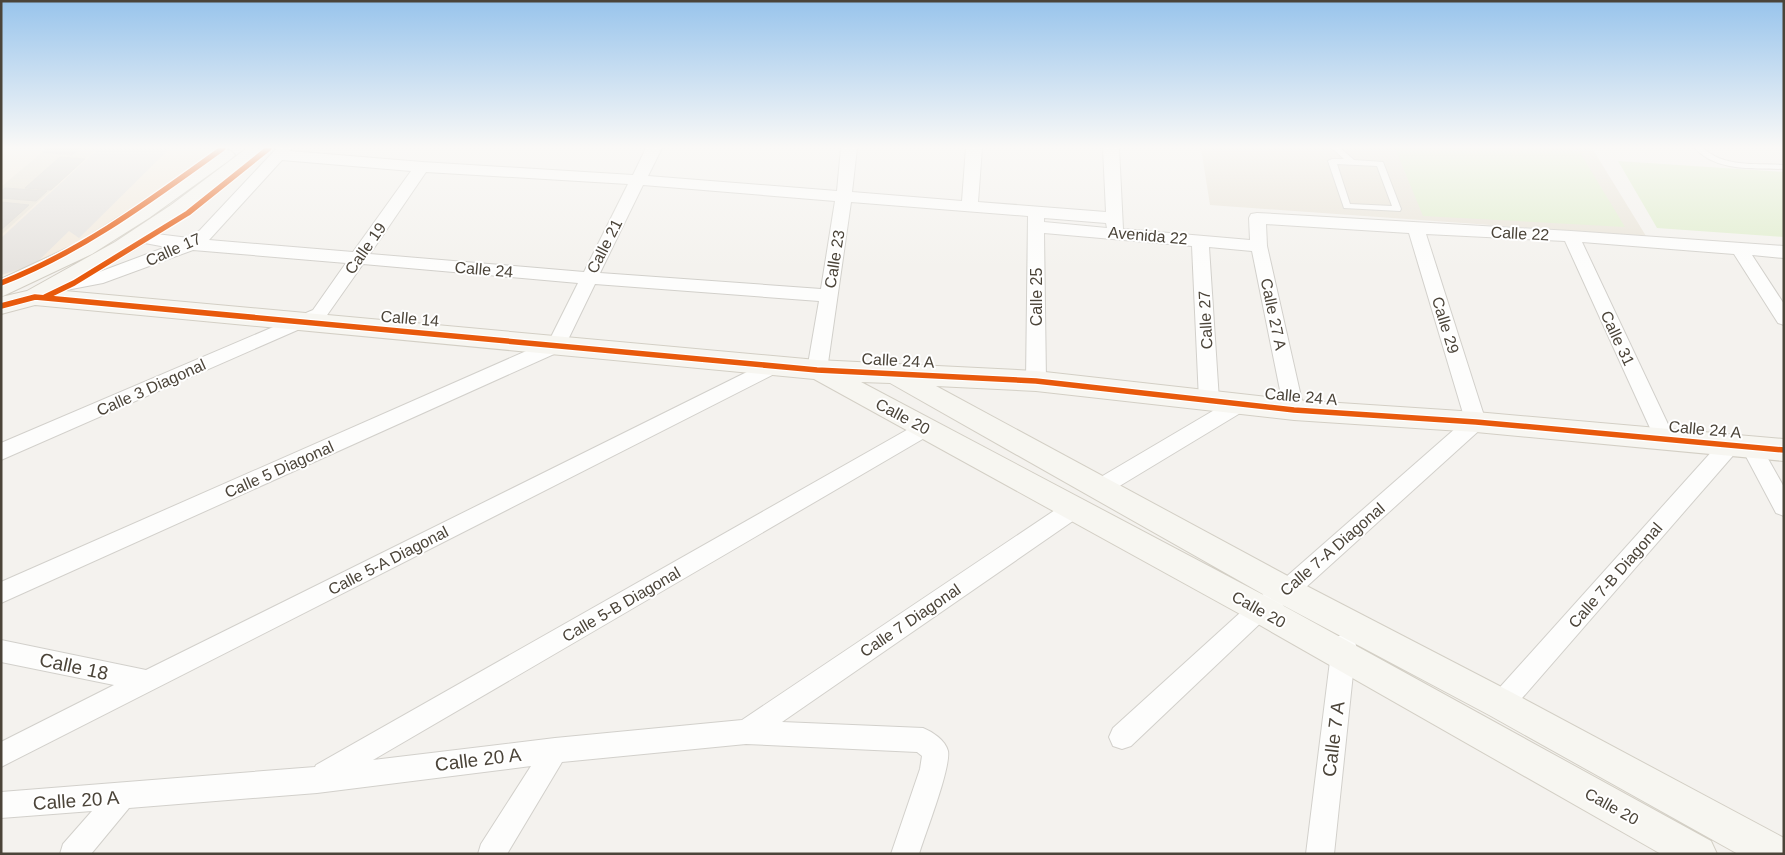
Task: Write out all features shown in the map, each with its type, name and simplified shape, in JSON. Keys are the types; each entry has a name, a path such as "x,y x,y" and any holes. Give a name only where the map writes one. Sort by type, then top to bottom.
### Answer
{"street":[{"path":"1,310 45,280 84,249 177,188"},
{"path":"1,289 45,280 140,237 216,188"},
{"name":"Calle 17","path":"45,280 97,279 192,244 206,234 243,188"},
{"name":"Calle 19","path":"302,322 319,314 407,188"},
{"name":"Calle 21","path":"556,345 634,188"},
{"path":"740,188 970,207 1036,220"},
{"name":"Calle 23","path":"816,370 845,188"},
{"path":"970,207 971,188"},
{"path":"1113,188 1115,225"},
{"name":"Calle 22","path":"1257,218 1571,236 1784,252"},
{"name":"Calle 27 A","path":"1257,218 1259,246 1294,410"},
{"name":"Avenida 22","path":"1036,220 1115,225 1200,240 1259,246"},
{"name":"Calle 25","path":"1036,220 1036,381"},
{"name":"Calle 29","path":"1416,228 1476,422"},
{"name":"Calle 31","path":"1571,236 1665,440"},
{"name":"Calle 24","path":"140,237 167,242 588,278 829,296"},
{"name":"Calle 27","path":"1200,240 1209,400"},
{"path":"1739,248 1784,319"},
{"path":"1,285 45,280"},
{"name":"Calle 14","path":"1,306 45,280 302,322 816,370"},
{"name":"Calle 3 Diagonal","path":"1,452 302,322"},
{"name":"Calle 5 Diagonal","path":"1,593 556,345"},
{"name":"Calle 5-A Diagonal","path":"1,755 775,365"},
{"name":"Calle 24 A","path":"816,370 1036,381 1294,410 1476,422 1784,450"},
{"name":"Calle 20","path":"816,370 1260,609 1698,854"},
{"name":"Calle 20","path":"893,374 1101,487 1286,591 1501,704 1775,854"},
{"path":"1101,487 1240,404"},
{"name":"Calle 7-A Diagonal","path":"1122,738 1260,609 1286,591 1476,422"},
{"name":"Calle 5-B Diagonal","path":"317,780 926,428"},
{"path":"1740,446 1784,507"},
{"name":"Calle 7-B Diagonal","path":"1501,704 1740,446"},
{"name":"Calle 7 Diagonal","path":"746,732 1075,508"},
{"name":"Calle 7 A","path":"1320,854 1348,624"},
{"name":"Calle 18","path":"1,651 147,681"},
{"name":"Calle 20 A","path":"1,805 317,780 555,750 746,732 923,740 935,752 933,769 905,854"},
{"path":"491,854 555,750"},
{"path":"73,854 121,796"}],"lane":[{"path":"1341,188 1347,206 1397,209 1389,188"}],"shaded area":[{"path":"1,188 165,188 130,213 46,261 1,276"},
{"path":"1,188 54,188 1,235"},
{"path":"56,188 130,188 79,238 69,231 35,264 1,275 1,238"},
{"path":"1207,188 1616,188 1646,236 1210,205"}],"green space":[{"path":"1411,188 1601,188 1625,227 1423,216"},
{"path":"1634,188 1784,188 1784,237 1657,228"}],"building":[{"path":"5,188 47,191 36,201 1,198 1,191"},
{"path":"25,188 53,188 51,190"},
{"path":"1,202 29,205 1,230"}],"cycle path":[{"path":"1,283 48,263 76,248 167,188"},
{"path":"45,297 74,283 188,213 219,188"},
{"path":"1,306 35,297 817,370 1036,381 1294,410 1476,422 1784,450"}]}
